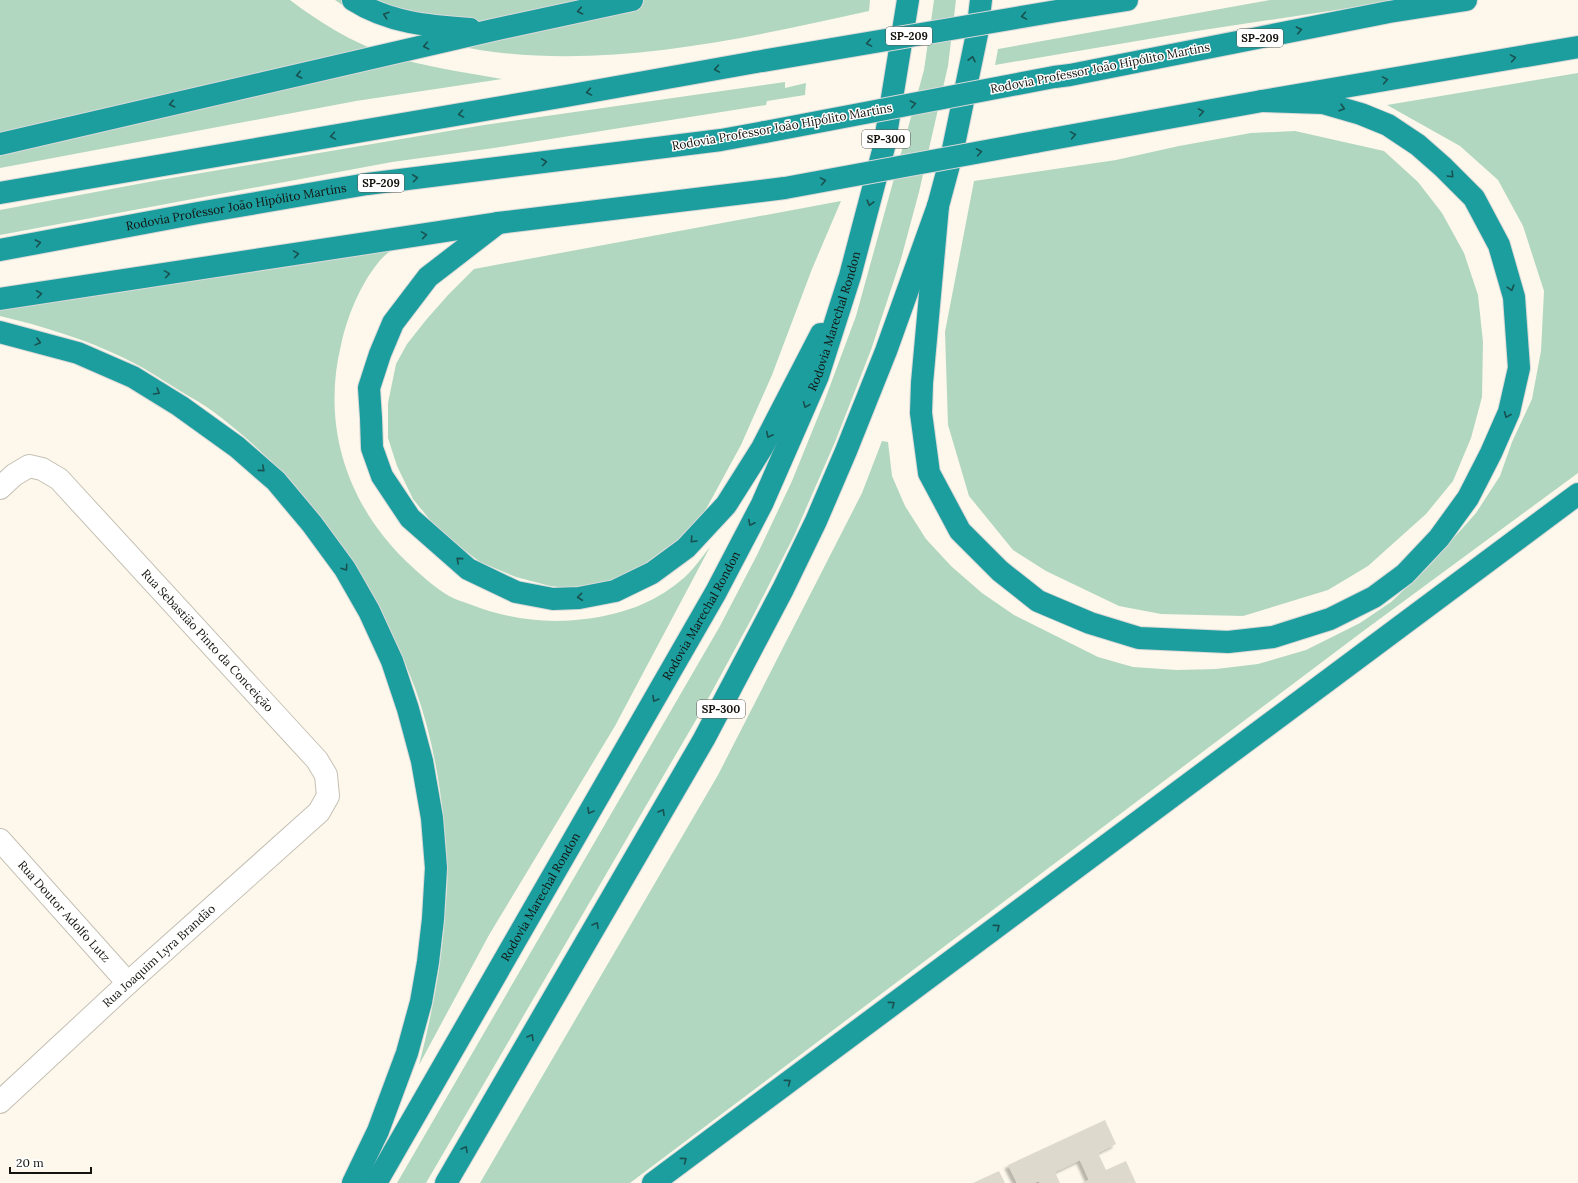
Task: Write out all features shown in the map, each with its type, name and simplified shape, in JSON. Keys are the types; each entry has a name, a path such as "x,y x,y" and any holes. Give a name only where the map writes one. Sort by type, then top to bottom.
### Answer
{"highway":[{"path":"353,0 368,10 408,23 448,28 493,30"},
{"path":"0,144 493,30 632,0"},
{"name":"Rodovia Marechal Rondon","path":"376,1183 716,592 762,504 818,376 850,276 884,147 902,48 908,0"},
{"name":"SP-300","path":"446,1183 704,739 783,589 816,521 846,452 886,351 938,206 954,146 977,34 981,0"},
{"name":"SP-209","path":"0,193 756,62 1127,0"},
{"name":"Rodovia Professor João Hipólito Martins","path":"0,250 198,213 367,184 721,140 1054,77 1078,74 1389,12 1466,0"},
{"path":"0,299 498,223 785,188 1262,101 1578,48"},
{"path":"938,206 922,383 921,413 928,473 960,531 1000,572 1038,601 1090,623 1138,638 1228,642 1273,636 1330,619 1374,597 1405,574 1438,538 1468,498 1491,453 1509,412 1519,368 1514,297 1499,245 1474,198 1418,146 1388,126 1361,114 1323,103 1262,101"},
{"path":"498,223 428,277 392,323 369,388 372,448 382,476 410,518 468,569 516,592 553,598 579,598 615,591 652,573 686,548 726,505 762,448 850,276"},
{"path":"0,332 78,353 133,377 180,406 237,447 276,481 312,524 345,568 369,611 392,661 408,709 422,761 432,818 436,868 433,919 428,962 421,1002 407,1053 378,1131 353,1183"},
{"path":"652,1183 1578,494"}],"street":[{"name":"Rua Sebastião Pinto da Conceição","path":"0,488 14,475 29,466 42,468 59,479 317,760 326,775 328,796 319,812"},
{"name":"Rua Joaquim Lyra Brandão","path":"0,1102 128,983 319,812"},
{"name":"Rua Doutor Adolfo Lutz","path":"0,840 128,983"}],"green space":[{"path":"0,0 290,0 336,31 360,44 386,54 429,66 502,79 356,101 0,168"},
{"path":"335,0 870,0 869,11 812,24 694,46 633,53 573,56 513,54 455,45 382,23 357,13"},
{"path":"934,0 956,0 948,66 919,192 901,259 871,350 835,442 794,536 703,708 426,1183 397,1183 720,626 757,555 792,481 824,402 856,316 924,70"},
{"path":"1270,0 1402,0 1190,32 995,65 998,49"},
{"path":"1578,73 1578,473 1362,632 630,1183 480,1183 718,775 862,493 882,441 888,442 892,476 905,506 926,539 951,566 982,593 1014,615 1098,657 1133,667 1177,670 1216,669 1258,664 1306,650 1360,623 1391,602 1427,568 1476,513 1500,476 1512,442 1532,399 1541,351 1544,291 1523,226 1498,180 1460,146 1387,105"},
{"path":"785,82 785,88 806,83 805,95 767,101 766,105 494,148 392,162 0,235 0,210 154,181 484,125"},
{"path":"1295,131 1384,151 1418,182 1442,213 1464,253 1478,295 1483,342 1482,397 1471,438 1453,481 1426,514 1368,566 1328,590 1243,616 1161,614 1119,606 1046,571 1013,550 969,496 948,425 945,332 974,181 1116,160 1179,146 1251,133"},
{"path":"841,201 812,269 772,375 741,445 699,522 663,554 622,579 586,590 550,586 516,577 480,562 439,531 413,499 397,466 388,438 388,403 396,364 407,344 426,320 474,269"},
{"path":"393,249 381,259 365,281 347,323 341,345 336,376 335,406 338,435 344,463 355,491 369,516 387,541 408,563 433,585 449,596 458,600 486,610 513,617 556,621 585,619 610,615 647,602 670,589 684,577 710,547 615,726 489,935 419,1065 436,989 444,931 447,883 442,803 429,733 415,688 399,648 358,570 333,534 277,467 245,437 211,410 143,368 109,351 32,324 0,316 0,307"}],"building":[{"path":"1105,1120 1116,1144 1098,1153 1106,1170 1126,1161 1136,1183 1082,1183 1089,1180 1080,1160 1055,1172 1060,1183 1040,1183 1039,1181 1033,1183 1017,1183 1008,1165"},
{"path":"999,1171 1005,1183 973,1183"}]}
